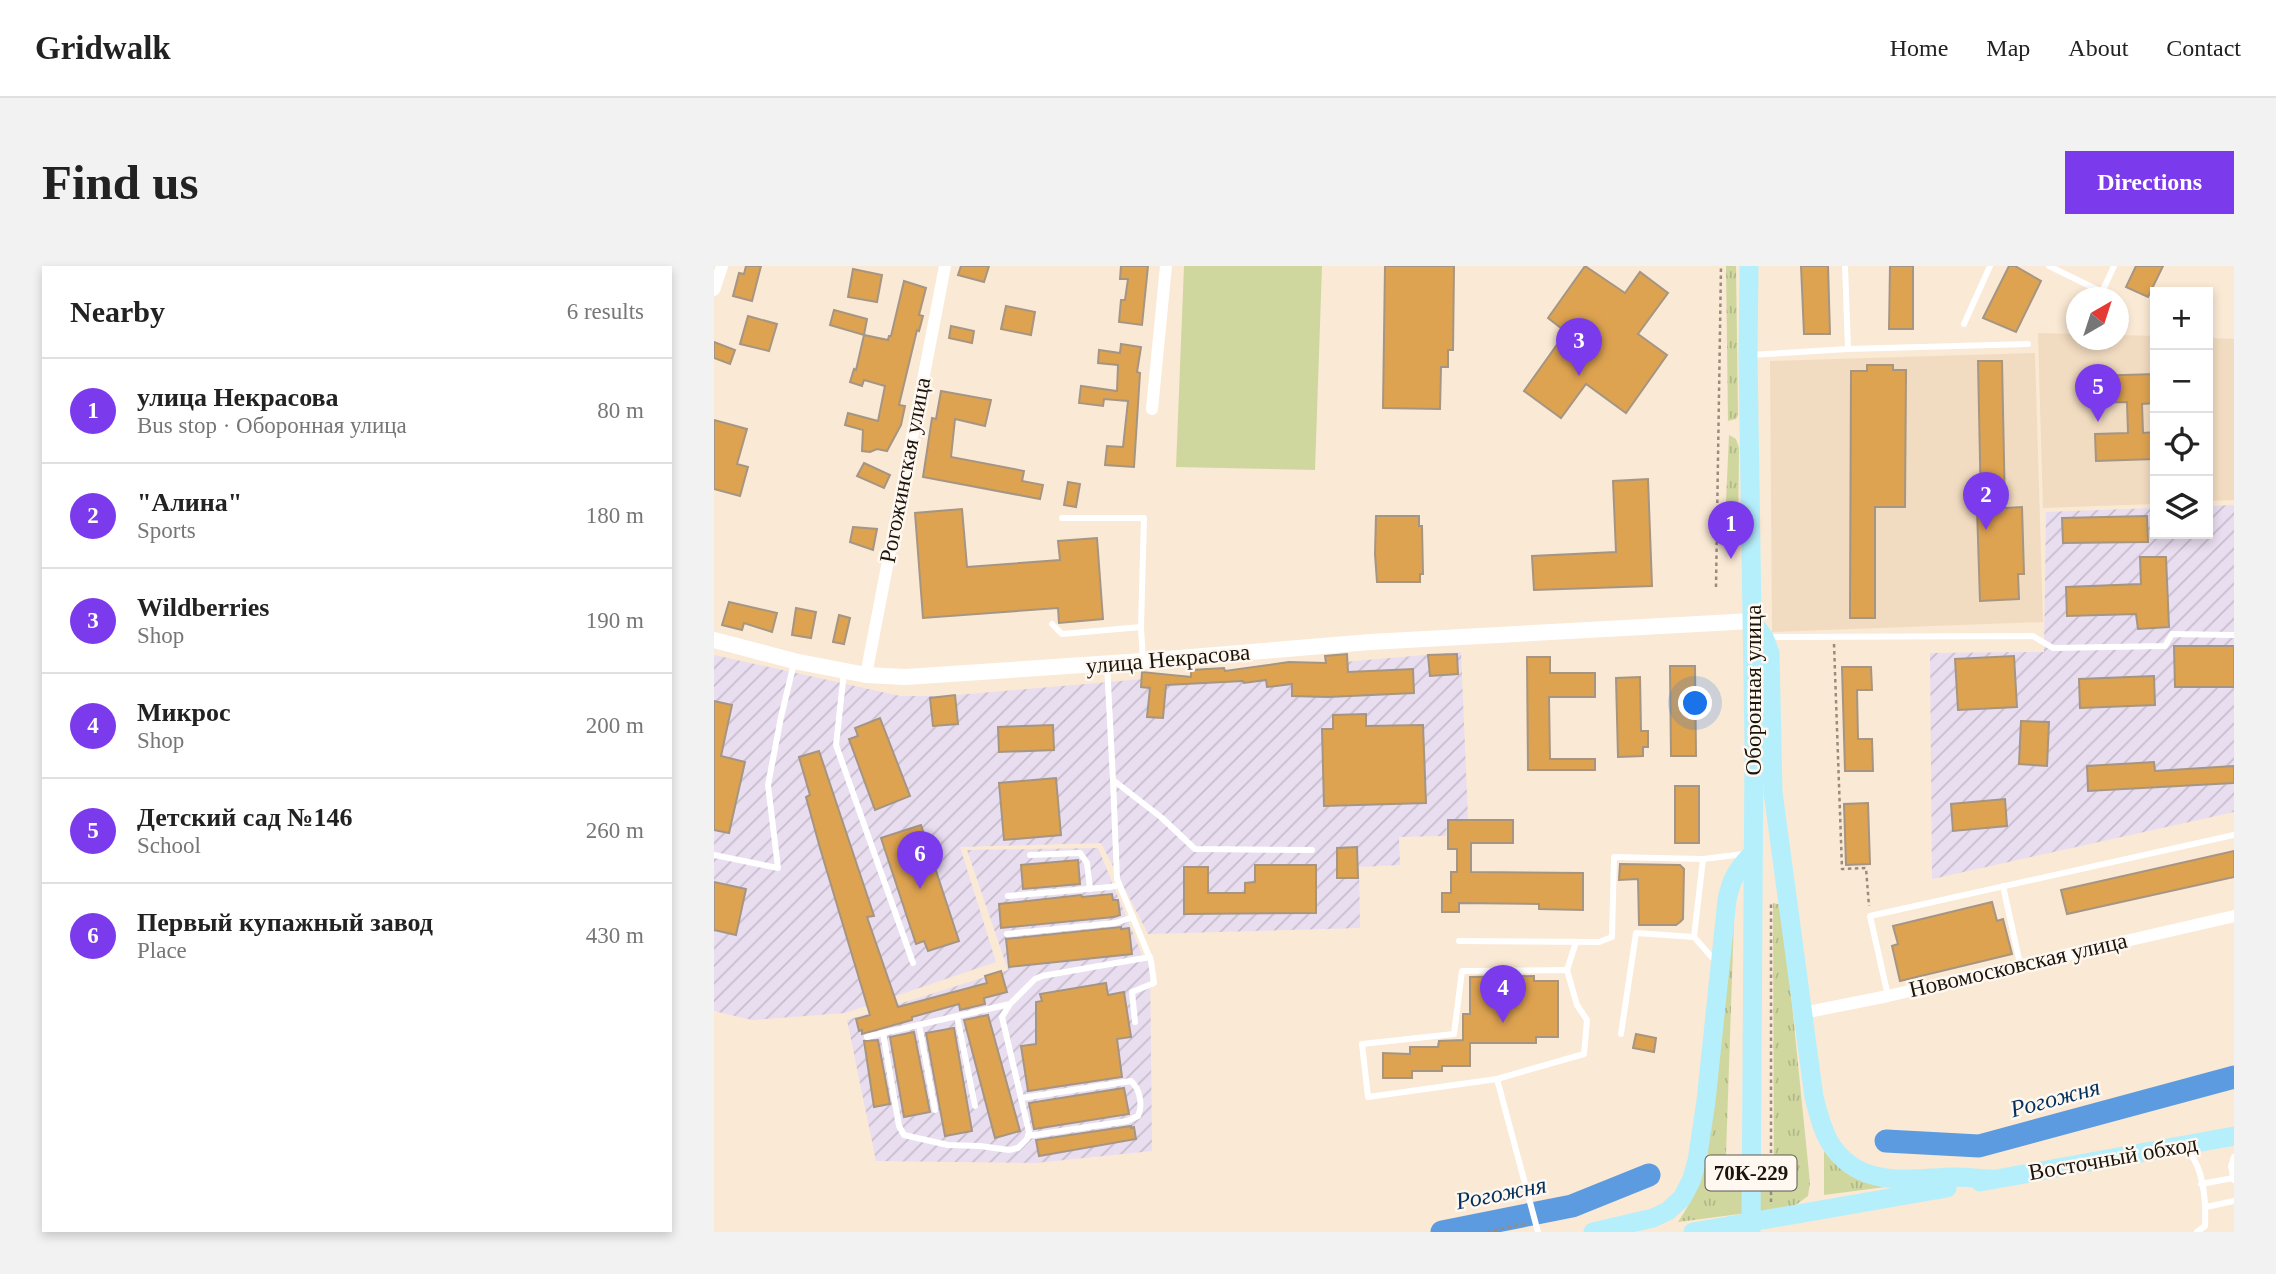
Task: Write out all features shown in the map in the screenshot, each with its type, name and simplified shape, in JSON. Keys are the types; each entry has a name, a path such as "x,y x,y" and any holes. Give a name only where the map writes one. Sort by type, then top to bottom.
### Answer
{"main road":[{"name":"Оборонная улица","path":"1749,266 1748,355 1756,632 1751,1232"},
{"path":"1756,632 1770,653 1773,792 1814,1097 1824,1130 1831,1145 1846,1160 1874,1175 1900,1180 1955,1177 1993,1180"},
{"path":"1593,1232 1668,1212 1682,1198 1691,1181 1697,1161 1706,1101 1719,965 1731,882 1753,844 1773,792 1754,747"},
{"name":"Восточный обход","path":"1993,1180 2234,1136"},
{"path":"1693,1232 1993,1180"}],"street":[{"path":"714,290 722,266"},
{"name":"Рогожинская улица","path":"866,675 944,266"},
{"path":"1152,409 1166,266"},
{"name":"улица Некрасова","path":"714,640 794,661 866,675 906,677 1143,662 1370,642 1756,632"},
{"name":"Новомосковская улица","path":"1803,1013 2234,916"}],"lane":[{"path":"1844,266 1848,349"},
{"path":"1964,324 1990,266"},
{"path":"2049,266 2102,292 2114,266"},
{"path":"1748,355 2028,344"},
{"path":"1062,518 1144,518 1141,627 1143,662"},
{"path":"1052,624 1062,634 1141,627"},
{"path":"1756,632 1834,637 2033,636 2053,648 2165,646 2172,634 2234,635"},
{"path":"714,855 778,868 768,785 794,661"},
{"path":"1107,664 1116,879 1150,957 1154,984 1132,992 1135,1022"},
{"path":"844,670 836,745 913,963"},
{"path":"1113,780 1162,818 1195,849 1312,850"},
{"path":"1888,996 1870,915 2234,835"},
{"path":"1459,940 1599,942 1612,937 1614,857 1703,859 1753,844"},
{"path":"1030,855 1080,853 1087,863 1090,889"},
{"path":"1693,937 1703,859"},
{"path":"1008,896 1119,885"},
{"path":"2003,886 2020,964"},
{"path":"1007,934 1115,923 1133,917"},
{"path":"1621,1034 1636,933 1693,937 1719,965"},
{"path":"1567,970 1462,971 1454,1034 1362,1044 1368,1097 1497,1079 1584,1054 1587,1020 1577,1005 1567,970 1576,942"},
{"path":"1028,1136 1022,1098 1002,1017 1010,1004 1035,979 1042,976 1150,957"},
{"path":"867,1037 1010,1004"},
{"path":"957,1016 975,1106"},
{"path":"919,1025 935,1110"},
{"path":"883,1033 899,1126 904,1135 948,1145 1009,1150 1018,1148 1028,1136 1127,1121 1138,1116 1141,1105 1132,1081 1022,1098"},
{"path":"1497,1079 1538,1232"},
{"path":"2182,1145 2192,1155 2206,1207 2205,1226 2197,1232"},
{"path":"2201,1184 2234,1179 2231,1166 2234,1157"},
{"path":"2206,1207 2234,1201"}],"path":[{"path":"1716,587 1721,266"},
{"path":"1834,637 1842,869 1866,868 1870,915"},
{"path":"1771,899 1771,1206"},
{"path":"1487,1232 1534,1221"}],"shaded area":[{"path":"2038,333 2066,334 2066,350 2129,350 2129,335 2150,336 2150,504 2043,508"},
{"path":"2213,338 2234,339 2234,500 2213,501"},
{"path":"2035,353 2043,622 1772,632 1770,361"},
{"path":"2234,505 2234,812 1932,879 1930,653 2044,652 2046,512 2150,508 2150,539 2213,539 2213,506"},
{"path":"1461,652 1468,819 1447,819 1446,836 1399,837 1400,865 1359,867 1360,928 1148,934 1101,843 960,847 996,962 845,1013 752,1020 714,1011 714,655 900,696 945,696"},
{"path":"1098,848 1142,955 1150,957 1152,1151 1035,1163 876,1161 847,1020 1008,970 967,850"}],"green space":[{"path":"1184,266 1322,266 1315,470 1176,467"},
{"path":"1726,266 1736,266 1738,415 1736,419 1728,421"},
{"path":"1729,435 1736,439 1739,448 1738,533 1735,546 1725,524"},
{"path":"1773,903 1782,905 1810,1183 1808,1196 1793,1207 1678,1222 1696,1190 1707,1155 1734,919 1725,1184 1728,1191 1774,1186"},
{"path":"1824,1148 1885,1187 1824,1195"}],"building":[{"path":"746,266 761,266 752,301 733,296 739,273 744,274"},
{"path":"961,266 989,266 984,282 958,275"},
{"path":"1121,266 1148,266 1142,325 1119,322 1121,300 1125,300 1128,279 1120,279"},
{"path":"1385,266 1454,266 1453,350 1448,350 1448,367 1441,367 1440,409 1383,408"},
{"path":"1585,266 1625,293 1640,272 1668,293 1638,334 1667,355 1626,413 1586,384 1561,418 1524,391 1566,332 1548,318"},
{"path":"1801,266 1828,266 1830,334 1804,334"},
{"path":"1890,266 1913,266 1913,329 1889,329"},
{"path":"2009,266 2015,266 2041,281 2016,332 1983,318"},
{"path":"2136,266 2163,266 2153,287 2150,287 2148,297 2126,287"},
{"path":"853,269 882,275 877,302 848,297"},
{"path":"904,281 926,288 919,315 923,316 919,331 917,330 899,405 905,406 901,425 887,451 862,451 863,430 845,425 848,413 878,421 885,386 864,380 862,386 850,382 854,369 856,370 864,335 888,340 891,336"},
{"path":"1006,306 1035,312 1031,335 1001,329"},
{"path":"834,310 867,319 864,335 830,325"},
{"path":"748,316 777,324 769,351 740,344"},
{"path":"951,326 974,331 972,343 949,338"},
{"path":"714,342 735,350 730,364 714,358"},
{"path":"1121,344 1141,347 1137,372 1140,373 1134,467 1105,465 1107,446 1123,447 1128,401 1104,399 1103,406 1079,403 1081,386 1117,391 1118,365 1098,363 1099,350 1120,353"},
{"path":"1978,361 2002,361 2005,508 2022,507 2024,574 2018,574 2019,599 1980,601 1977,509 1981,509"},
{"path":"1867,365 1893,365 1893,370 1906,370 1905,507 1875,507 1875,618 1850,618 1851,371 1867,371"},
{"path":"2150,374 2150,403 2142,404 2143,433 2150,432 2150,459 2096,461 2095,434 2128,433 2127,402 2093,403 2092,376"},
{"path":"941,391 991,400 985,426 955,419 951,457 1024,471 1022,481 1043,485 1040,499 923,477 932,418 936,419"},
{"path":"714,420 747,429 737,464 748,467 740,496 714,489"},
{"path":"864,463 890,475 884,488 857,476"},
{"path":"1648,479 1652,586 1534,590 1532,556 1616,552 1613,481"},
{"path":"1068,482 1080,484 1076,507 1064,505"},
{"path":"962,509 967,567 1060,560 1058,541 1097,538 1103,619 1059,623 1058,608 923,618 915,513"},
{"path":"1376,516 1419,516 1419,526 1422,526 1423,574 1420,574 1420,582 1377,582"},
{"path":"2147,516 2148,542 2063,543 2062,518"},
{"path":"853,527 877,529 873,550 850,542"},
{"path":"2140,557 2166,557 2169,627 2138,629 2136,614 2067,616 2066,587 2141,584"},
{"path":"729,602 777,613 772,632 744,623 742,630 722,625"},
{"path":"796,608 816,612 811,638 792,635"},
{"path":"839,615 850,618 844,644 833,642"},
{"path":"2174,646 2234,646 2234,687 2175,687"},
{"path":"1347,654 1348,672 1413,669 1414,693 1292,696 1292,684 1267,687 1266,680 1166,685 1163,718 1147,717 1150,688 1141,687 1142,672 1191,677 1191,670 1224,668 1225,671 1289,662 1326,663 1325,656"},
{"path":"1457,654 1458,674 1430,676 1428,655"},
{"path":"2014,656 2017,707 1958,710 1955,659"},
{"path":"1527,657 1550,657 1550,673 1595,673 1595,697 1549,697 1550,759 1595,759 1595,770 1528,770"},
{"path":"1670,666 1695,666 1696,756 1671,756"},
{"path":"1842,667 1871,667 1872,690 1857,690 1858,739 1872,739 1873,771 1845,771"},
{"path":"2154,676 2155,705 2080,708 2079,679"},
{"path":"1640,677 1641,731 1648,731 1648,747 1643,747 1643,756 1618,757 1616,678"},
{"path":"955,695 958,724 933,726 930,698"},
{"path":"714,701 732,705 721,756 745,762 729,833 714,830"},
{"path":"1366,714 1366,726 1423,725 1426,803 1324,806 1322,729 1333,729 1333,715"},
{"path":"880,718 910,796 875,810 849,739 858,736 855,728"},
{"path":"2021,721 2049,722 2047,766 2019,764"},
{"path":"1053,725 1054,750 999,752 998,727"},
{"path":"819,751 874,916 867,917 898,1007 987,983 985,976 1001,971 1007,992 984,998 985,1004 960,1010 959,1004 862,1034 862,1030 859,1031 856,1019 870,1015 820,848 806,797 810,795 799,757"},
{"path":"2154,762 2155,771 2234,766 2234,783 2088,791 2087,766"},
{"path":"1056,778 1061,835 1004,840 999,783"},
{"path":"1675,786 1699,786 1699,843 1675,843"},
{"path":"2005,799 2007,826 1953,831 1951,804"},
{"path":"1868,803 1870,864 1846,865 1844,804"},
{"path":"1448,820 1513,820 1513,843 1471,843 1471,872 1583,873 1583,910 1539,909 1539,904 1459,903 1459,912 1442,912 1442,893 1451,893 1451,872 1457,872 1457,849 1448,849"},
{"path":"921,825 959,941 928,951 924,941 916,944 881,838"},
{"path":"1357,847 1358,878 1337,878 1337,848"},
{"path":"2234,851 2234,877 2067,914 2061,890"},
{"path":"1078,860 1080,884 1023,889 1021,865"},
{"path":"1620,864 1680,865 1684,869 1683,919 1676,925 1639,925 1638,879 1619,880"},
{"path":"1255,865 1316,865 1316,913 1184,914 1184,867 1208,867 1208,893 1245,893 1245,883 1255,882"},
{"path":"714,882 746,889 736,935 714,930"},
{"path":"1112,894 1113,900 1118,900 1120,915 1114,917 1001,928 999,904"},
{"path":"1992,902 1997,921 2003,919 2012,954 1900,981 1892,946 1898,944 1893,926"},
{"path":"1129,928 1132,954 1009,967 1006,939"},
{"path":"1534,976 1534,981 1558,981 1558,1037 1536,1037 1536,1043 1470,1043 1470,1066 1442,1066 1442,1071 1412,1071 1412,1078 1383,1078 1383,1053 1410,1054 1410,1047 1438,1047 1439,1041 1463,1040 1463,1014 1470,1014 1470,977"},
{"path":"1106,983 1108,995 1124,992 1131,1037 1117,1039 1122,1077 1028,1091 1021,1046 1036,1044 1036,1002 1042,1001 1040,994"},
{"path":"988,1015 1020,1131 995,1138 964,1020"},
{"path":"954,1028 972,1131 945,1136 926,1033"},
{"path":"914,1032 930,1112 904,1117 890,1037"},
{"path":"1636,1034 1656,1038 1654,1052 1633,1048"},
{"path":"878,1040 890,1104 874,1107 864,1041"},
{"path":"1124,1088 1129,1114 1034,1129 1029,1103"},
{"path":"1134,1127 1136,1139 1039,1156 1036,1140"}],"waterway":[{"name":"Рогожня","path":"1886,1141 1979,1146 2234,1077"},
{"name":"Рогожня","path":"1442,1232 1572,1206 1649,1175"}],"place":[{"name":"Wildberries","path":"1579,376"},
{"name":"Детский сад №146","path":"2098,422"},
{"name":"\"Алина\"","path":"1986,530"},
{"name":"улица Некрасова","path":"1731,559"},
{"name":"Первый купажный завод","path":"920,889"},
{"name":"Микрос","path":"1503,1023"}]}
